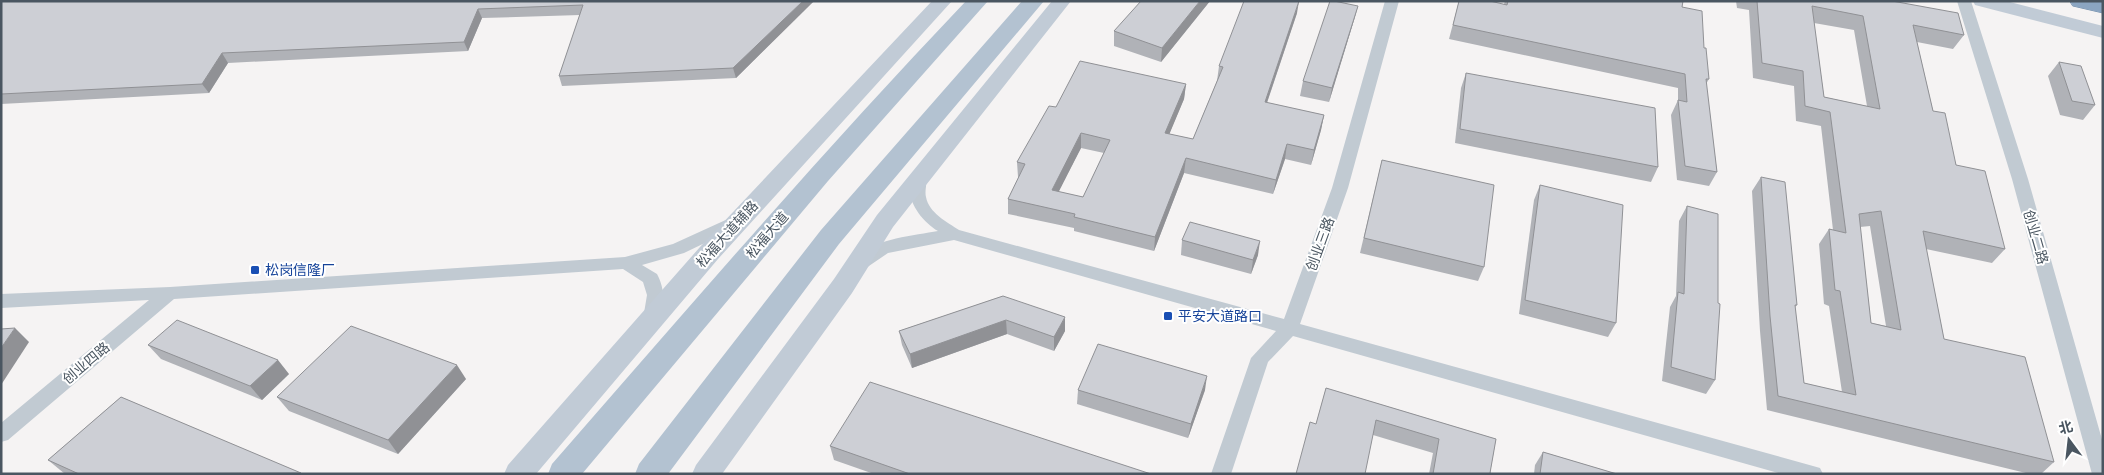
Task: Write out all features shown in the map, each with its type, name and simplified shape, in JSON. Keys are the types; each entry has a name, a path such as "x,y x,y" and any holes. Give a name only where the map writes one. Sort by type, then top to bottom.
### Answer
{"highway":[{"path":"2081,1 2103,6"}],"main road":[{"path":"928,54 958,1"},
{"name":"松福大道","path":"563,474 755,248 928,54 978,1"},
{"path":"1010,64 1051,1"},
{"path":"706,474 855,268 885,221 1062,1"},
{"path":"1982,1 2103,32"},
{"name":"松福大道辅路","path":"518,474 652,319 934,6"},
{"path":"650,474 830,238 1030,7"}],"street":[{"name":"创业三路","path":"1221,474 1260,358 1290,328 1340,188 1392,1"},
{"name":"创业二路","path":"1964,1 2020,179 2102,474"},
{"path":"919,178 918,200 932,220 954,234 1813,474"},
{"path":"1,301 625,263 678,249 712,234 743,217"},
{"path":"855,268 883,248 954,234"},
{"path":"625,263 651,278 656,294 652,319"},
{"name":"创业四路","path":"1,434 170,292"}],"building":[{"path":"1,1 803,1 733,68 559,76 583,5 478,9 464,42 222,53 202,84 1,94"},
{"path":"1141,1 1200,1 1162,48 1114,31"},
{"path":"1244,1 1299,1 1265,102 1324,115 1314,150 1287,144 1276,180 1186,158 1155,237 1074,217 1075,214 1008,199 1025,164 1017,162 1049,106 1056,107 1080,61 1186,84 1165,133 1193,139 1223,67 1219,66","holes":["1081,133 1110,140 1083,197 1052,190"]},
{"path":"1330,1 1358,6 1332,88 1303,81"},
{"path":"1459,1 1490,1 1507,5 1508,1 1683,1 1682,7 1702,11 1704,48 1706,48 1709,79 1706,79 1717,172 1685,166 1678,100 1687,102 1685,74 1453,25"},
{"path":"1757,1 1892,1 1958,13 1964,35 1913,25 1933,111 1945,113 1956,165 1985,171 2005,249 1923,231 1944,339 2025,357 2054,462 1778,396 1770,316 1761,177 1785,182 1797,305 1795,305 1804,383 1856,395 1840,291 1835,290 1829,229 1846,233 1830,112 1805,106 1803,71 1762,63","holes":["1812,6 1863,16 1880,109 1824,97","1881,211 1901,330 1871,323 1859,214"]},
{"path":"2059,62 2081,66 2095,105 2072,101"},
{"path":"1466,73 1655,108 1658,167 1460,129"},
{"path":"1382,160 1494,185 1484,267 1364,238"},
{"path":"1540,185 1623,205 1616,323 1525,300"},
{"path":"1687,206 1718,214 1718,303 1720,304 1715,380 1671,367 1678,292 1684,294"},
{"path":"1190,222 1260,241 1253,260 1182,240"},
{"path":"1003,296 1065,317 1054,337 1006,320 910,354 899,331"},
{"path":"177,320 278,360 250,386 148,345"},
{"path":"351,326 457,365 388,440 277,397"},
{"path":"15,328 1,348 1,329"},
{"path":"1098,344 1207,376 1191,424 1078,390"},
{"path":"870,382 1151,474 910,474 830,446"},
{"path":"1326,388 1496,439 1490,473 1493,474 1433,474 1439,439 1376,420 1365,474 1296,474 1310,422 1316,424"},
{"path":"121,397 301,473 79,474 48,460"},
{"path":"1543,452 1617,474 1540,474"}],"place":[{"name":"松岗信隆厂","path":"255,270"},
{"name":"平安大道路口","path":"1168,316"}]}
